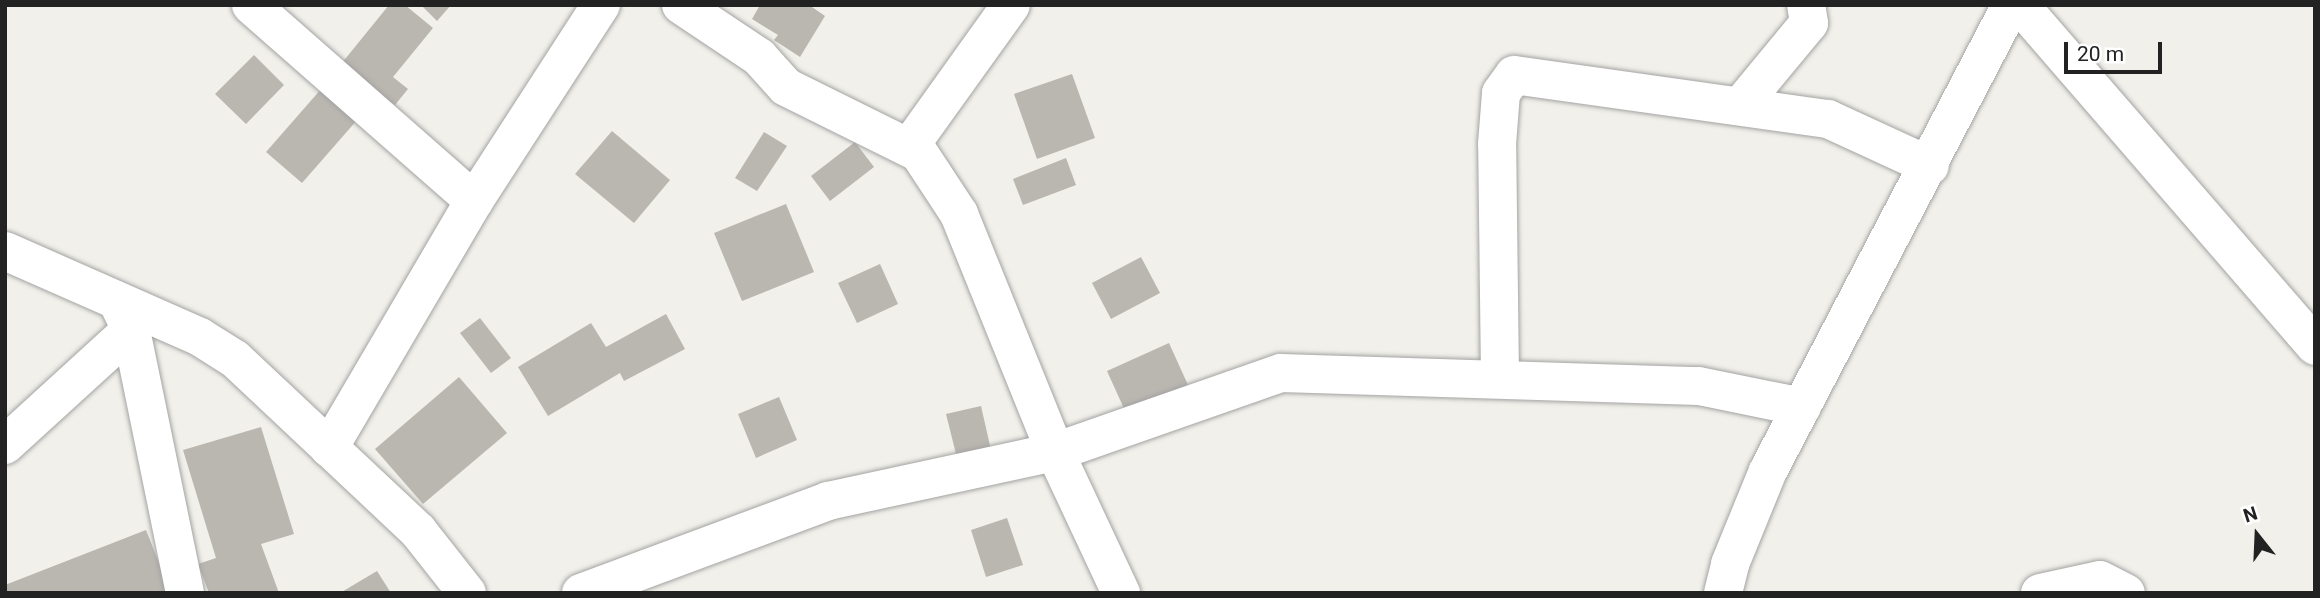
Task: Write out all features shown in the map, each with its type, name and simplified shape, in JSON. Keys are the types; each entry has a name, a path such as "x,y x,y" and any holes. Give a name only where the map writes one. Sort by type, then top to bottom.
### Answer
{"street":[{"path":"251,5 474,201"},
{"path":"329,448 474,201 601,5"},
{"path":"681,5 759,57 798,94 910,146 959,214 1055,452 1121,593"},
{"path":"910,146 1011,5"},
{"path":"1742,104 1809,23 1806,5"},
{"path":"1723,593 1753,503 1930,166 2011,5"},
{"path":"2020,5 2315,346"},
{"path":"1500,379 1497,144 1504,83 1525,74 1742,104 1828,119 1930,166"},
{"path":"5,251 124,316 200,337 235,359 418,531 467,593"},
{"path":"5,445 124,316"},
{"path":"124,316 185,593"},
{"path":"581,593 828,501 1055,452 1280,373 1699,386 1802,407"},
{"path":"2040,593 2099,580 2126,593"}],"building":[{"path":"389,5 405,5 433,28 393,77 408,89 395,105 337,69"},
{"path":"421,5 451,5 437,21"},
{"path":"760,5 809,5 825,16 800,57 774,40 778,35 752,19"},
{"path":"254,55 284,85 246,124 215,94"},
{"path":"1072,74 1095,138 1037,159 1014,94"},
{"path":"329,80 365,111 302,183 266,152"},
{"path":"612,131 670,180 634,223 575,174"},
{"path":"764,132 787,146 757,191 735,178"},
{"path":"855,142 874,167 830,201 811,176"},
{"path":"1066,158 1076,185 1023,205 1013,179"},
{"path":"786,204 814,272 742,301 714,233"},
{"path":"1141,257 1160,293 1111,319 1092,283"},
{"path":"880,264 898,304 857,323 838,283"},
{"path":"666,314 685,349 624,381 620,373 548,416 518,367 591,323 606,347"},
{"path":"480,318 511,358 491,373 460,333"},
{"path":"1169,343 1188,385 1126,413 1107,371"},
{"path":"459,377 507,433 423,504 375,449"},
{"path":"779,397 797,440 756,458 738,414"},
{"path":"981,406 991,450 957,458 946,414"},
{"path":"261,427 294,534 261,544 279,593 209,593 198,564 216,558 183,450"},
{"path":"1007,518 1023,565 986,577 971,530"},
{"path":"146,530 171,593 5,593 5,585"},
{"path":"377,571 391,593 340,593"}]}
